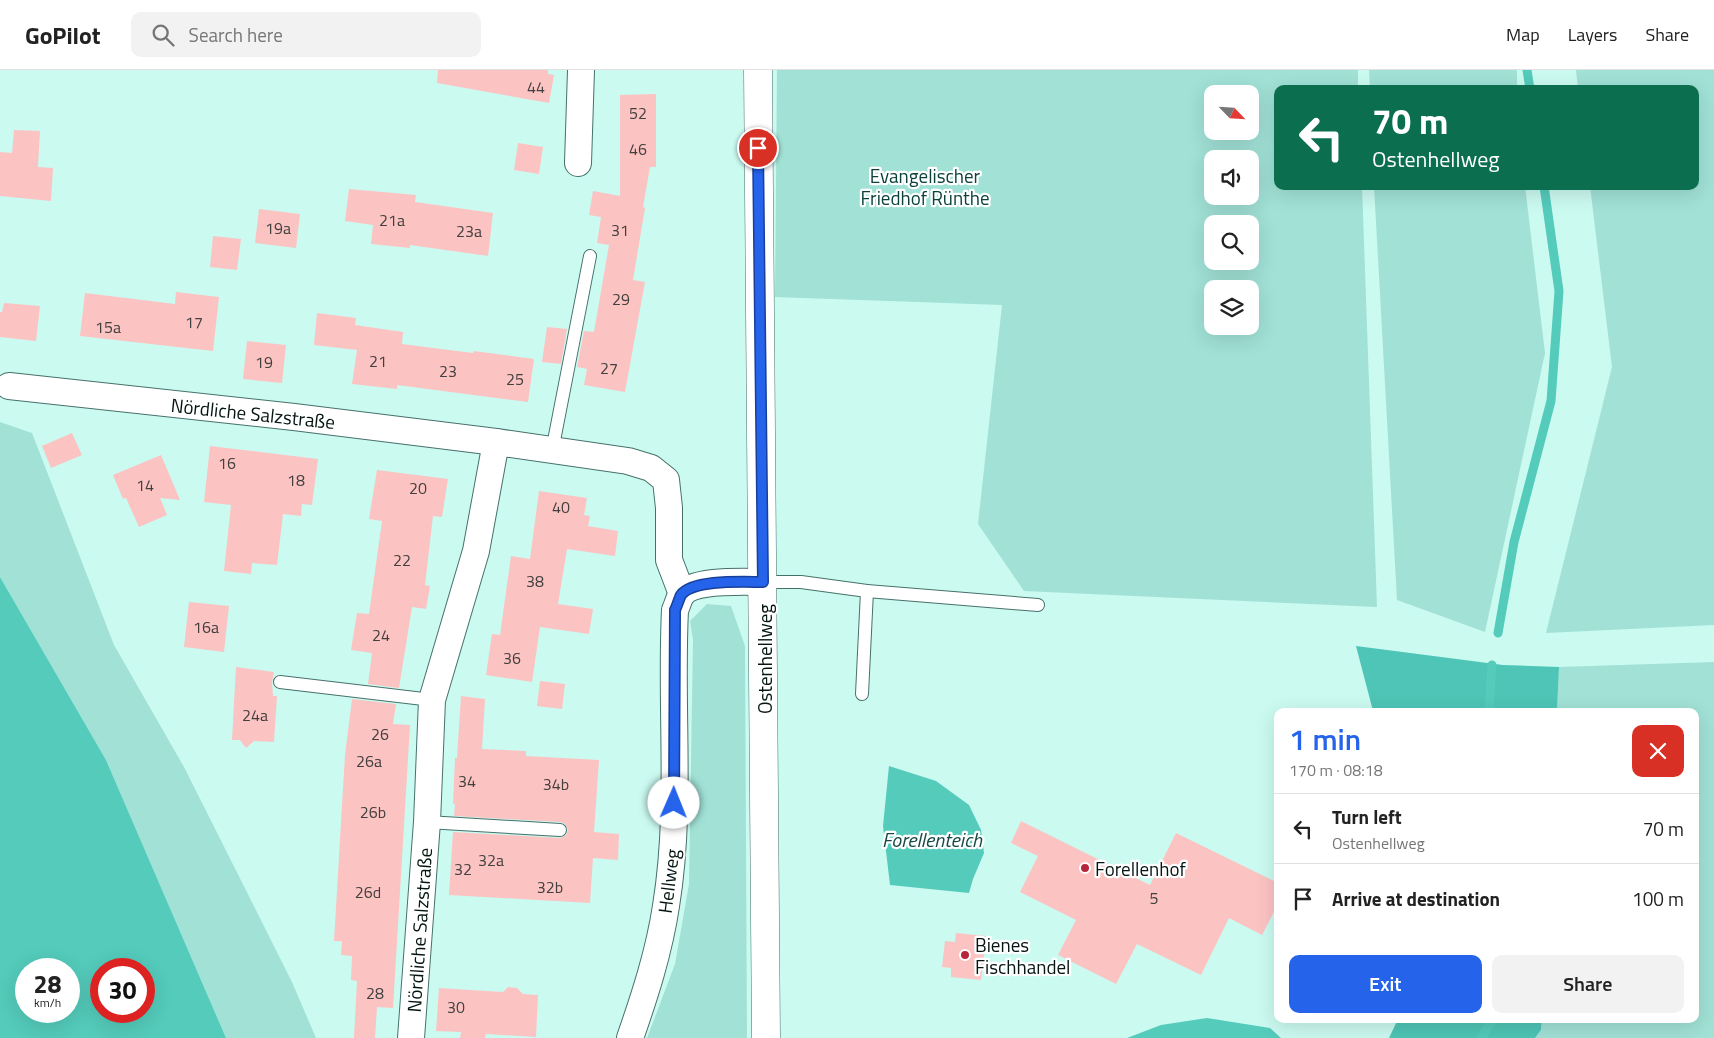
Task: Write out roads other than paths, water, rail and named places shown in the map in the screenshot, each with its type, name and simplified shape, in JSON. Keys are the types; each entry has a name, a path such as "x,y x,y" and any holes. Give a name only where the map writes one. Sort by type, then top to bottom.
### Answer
{"main road":[{"name":"Ostenhellweg","path":"758,70 766,1038"}],"street":[{"path":"578,163 581,70"},
{"name":"Nördliche Salzstraße","path":"9,386 294,417 496,442 628,461 651,468 666,480 669,508 670,560 682,594"},
{"name":"Nördliche Salzstraße","path":"411,1038 427,822 432,700 476,551 496,442"},
{"path":"682,594 698,585 726,582 763,582"},
{"name":"Hellweg","path":"630,1038 658,949 667,905 674,836 675,610 682,594"}],"lane":[{"path":"552,451 590,256"},
{"path":"763,582 801,582 867,591 1038,605"},
{"path":"862,694 867,591"},
{"path":"280,682 432,700"},
{"name":"Nördliche Salzstraße","path":"427,822 560,830"}],"water":[{"path":"0,577 106,760 226,1038 0,1038"},
{"name":"Forellenteich","path":"889,766 936,781 969,805 981,830 984,853 969,893 890,885 883,826"},
{"path":"1207,1018 1270,1028 1281,1038 1127,1038 1161,1025"}],"waterway":[{"path":"1527,70 1529,85"},
{"path":"1498,633 1514,542 1551,401 1559,291 1545,190"},
{"path":"1489,708 1492,665"},
{"path":"1481,1038 1490,1023"}],"place":[{"name":"Forellenhof","path":"1085,868"},
{"name":"Bienes Fischhandel","path":"965,955"}],"park label":[{"name":"Evangelischer Friedhof Rünthe","path":"925,186"}]}
